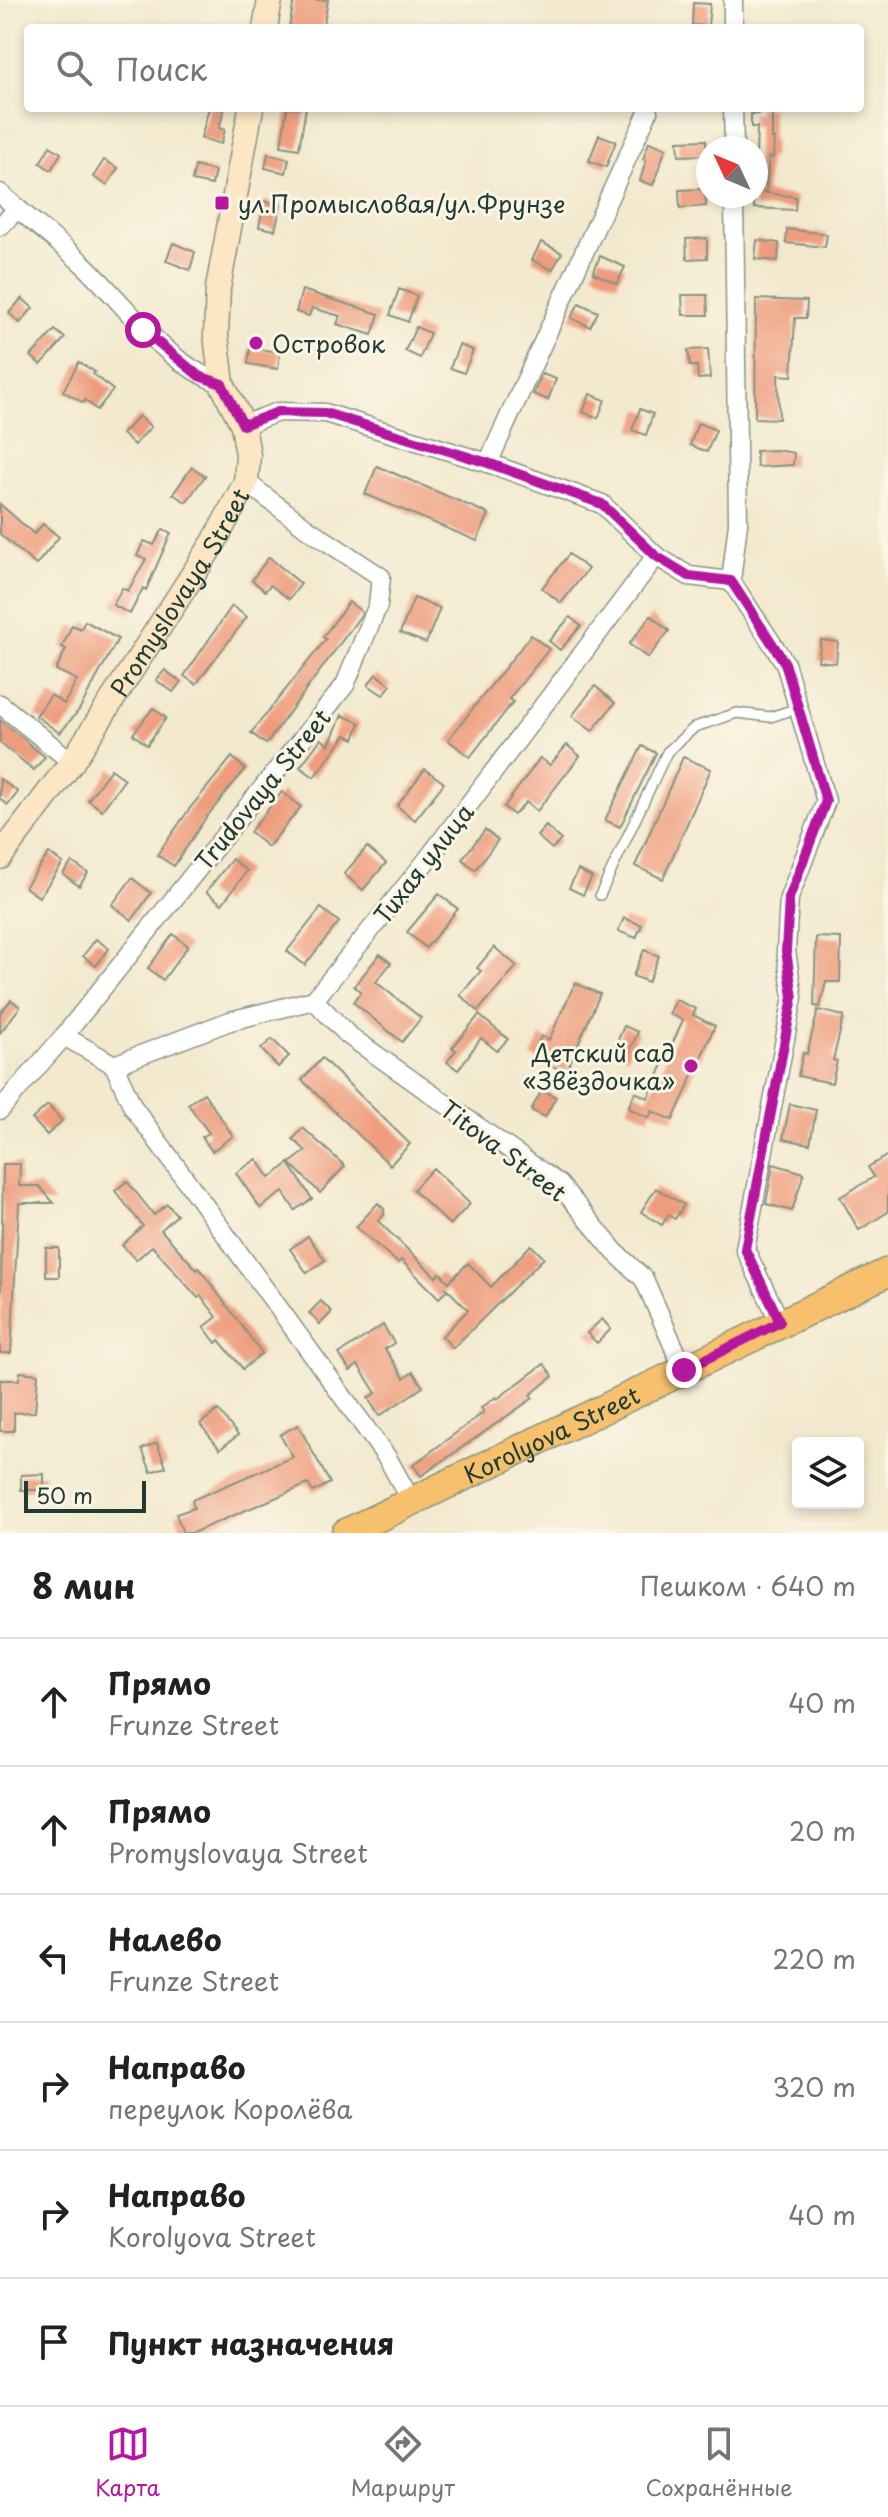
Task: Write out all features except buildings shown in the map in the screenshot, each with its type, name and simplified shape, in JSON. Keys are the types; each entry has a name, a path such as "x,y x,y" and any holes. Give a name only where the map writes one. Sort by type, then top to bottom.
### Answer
{"main road":[{"name":"Korolyova Street","path":"346,1533 888,1272"}],"street":[{"path":"266,24 270,0"},
{"path":"733,0 733,24"},
{"name":"Promyslovaya Street","path":"0,857 72,762 214,542 246,482 248,455 243,425 222,384 216,335 218,288 250,112"},
{"path":"488,463 648,112"},
{"path":"733,112 734,136"},
{"path":"0,193 84,265 143,330 199,376 222,384"},
{"path":"734,208 738,523 731,581 785,663 826,801 789,898 786,951 793,997 745,1249 780,1322"},
{"path":"0,226 18,209"},
{"path":"243,425 278,412 325,413 488,463 602,504 656,556 689,576 731,581"},
{"name":"Trudovaya Street","path":"0,1110 64,1036 345,685 378,605 381,577 308,529 246,482"},
{"name":"Тихая улица","path":"314,1000 427,860 656,556"},
{"path":"0,704 72,762"},
{"path":"114,1065 230,1021 314,1000"},
{"name":"Titova Street","path":"314,1000 348,1035 559,1184 615,1252 644,1279 684,1370"},
{"path":"64,1036 114,1065 133,1107 388,1459 411,1501"}],"lane":[{"path":"600,895 667,752 695,727 737,713 770,717 798,708"}],"place":[{"name":"ул.Промысловая/ул.Фрунзе","path":"222,203"},
{"name":"Островок","path":"256,343"},
{"name":"Детский сад «Звёздочка»","path":"691,1066"}],"route":[{"path":"143,330 199,376 222,384 243,425 278,412 325,413 488,463 602,504 656,556 689,576 731,581 785,663 826,801 789,898 786,951 793,997 745,1249 780,1322 684,1370"}]}
